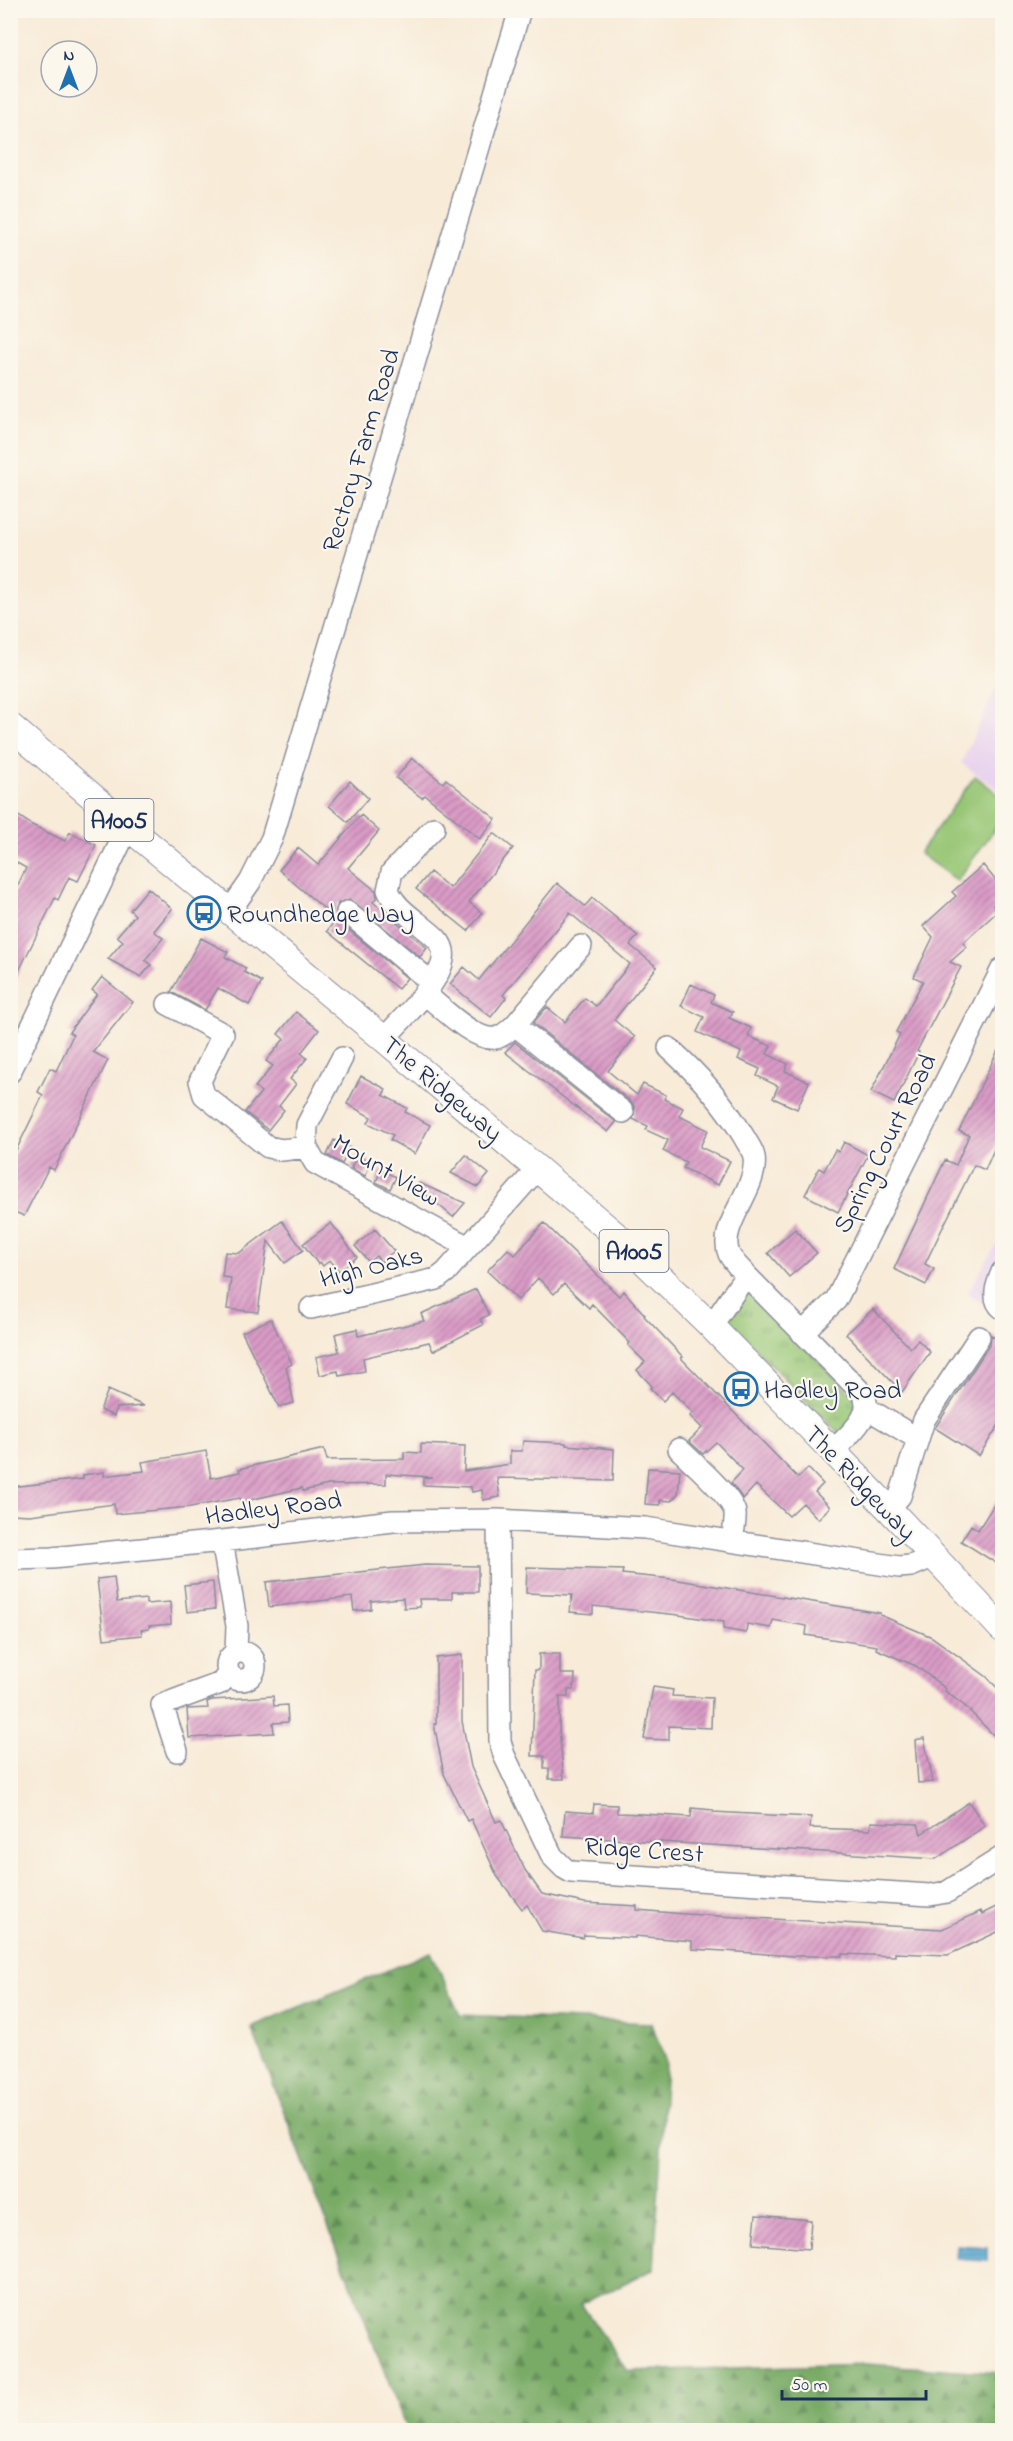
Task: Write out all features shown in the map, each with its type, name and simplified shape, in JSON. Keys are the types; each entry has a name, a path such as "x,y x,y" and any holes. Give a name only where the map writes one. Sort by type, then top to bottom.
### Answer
{"main road":[{"name":"The Ridgeway","path":"10,726 128,827 234,905 384,1039 625,1243 709,1324 933,1557 999,1617"}],"street":[{"name":"Rectory Farm Road","path":"234,905 272,838 520,10"},
{"path":"10,1072 128,827"},
{"path":"384,1039 428,988 444,963 442,946 435,936 398,907 391,898 388,883 392,872 434,828"},
{"path":"347,912 473,1033 482,1037 496,1038 505,1034 580,946"},
{"name":"Spring Court Road","path":"802,1333 836,1300 1002,969"},
{"path":"168,1004 224,1035 200,1081 204,1095 268,1147 282,1150 306,1147"},
{"path":"515,1024 623,1112"},
{"path":"669,1048 698,1074 735,1121 754,1155 755,1170 730,1227 727,1243 729,1255 863,1394 868,1402 868,1409 856,1426 832,1452"},
{"name":"Mount View","path":"342,1058 307,1125 306,1147 315,1163 468,1246"},
{"name":"High Oaks","path":"311,1308 430,1282 446,1272 538,1168"},
{"path":"1002,1272 995,1296 998,1305 1002,1308"},
{"path":"709,1324 719,1315 746,1275"},
{"path":"889,1509 900,1496 924,1420 979,1336"},
{"path":"868,1409 918,1439"},
{"path":"679,1449 715,1484 733,1507 735,1514 732,1541"},
{"name":"Hadley Road","path":"10,1559 52,1558 393,1521 498,1520 645,1528 899,1567 910,1566 933,1557"},
{"name":"Ridge Crest","path":"498,1520 500,1741 504,1755 552,1856 564,1868 571,1872 930,1895 947,1892 1002,1857"},
{"path":"177,1751 162,1705 221,1683 229,1673 227,1661 236,1652 237,1626 222,1541"}],"shaded area":[{"path":"1002,676 1002,792 961,763"},
{"path":"1002,1235 1002,1317 968,1293"}],"green space":[{"path":"975,776 1002,797 1002,819 957,881 919,853"},
{"path":"749,1291 862,1405 840,1435 726,1319 743,1293"},
{"path":"431,1952 460,2015 651,2023 666,2062 654,2269 581,2304 628,2371 866,2364 1002,2373 1002,2430 407,2430 251,2027"}],"water":[{"path":"957,2245 987,2247 987,2261 956,2259"}],"building":[{"path":"412,758 443,783 446,779 496,819 480,839 425,795 422,798 396,778"},
{"path":"350,781 368,798 348,822 329,806"},
{"path":"10,810 32,825 65,841 70,832 96,845 78,881 69,877 58,900 55,898 10,989 10,902 26,868 10,859"},
{"path":"361,815 379,831 348,868 376,891 377,897 373,902 427,948 420,957 350,900 338,903 335,916 339,922 407,978 398,989 327,931 336,919 279,870 298,848 318,865"},
{"path":"494,833 513,848 469,902 482,913 468,931 416,889 430,872 450,888"},
{"path":"983,865 1002,888 1002,897 993,905 998,911 963,943 967,947 950,962 961,967 917,1051 919,1052 894,1103 871,1092 900,1034 896,1032 923,981 914,977 933,937 923,926 956,896 952,892"},
{"path":"557,883 585,906 592,898 638,936 630,945 657,967 614,1020 635,1037 608,1071 637,1095 643,1084 666,1095 664,1099 683,1108 679,1116 708,1130 700,1147 730,1161 718,1185 683,1168 686,1162 663,1151 668,1140 646,1130 648,1126 633,1119 635,1108 631,1102 533,1023 547,1007 565,1022 585,998 596,1006 630,964 570,913 503,995 506,998 491,1017 450,984 464,967 479,980"},
{"path":"148,888 172,909 154,931 163,938 145,960 151,965 141,977 108,959 123,941 117,936 135,915 130,910"},
{"path":"201,938 228,952 225,957 246,968 244,972 262,982 249,1005 218,988 205,1010 171,992"},
{"path":"102,977 133,1002 93,1052 108,1060 54,1170 49,1167 24,1216 10,1210 10,1163 43,1095 38,1092 50,1068 56,1071 73,1035 69,1032 97,994 92,990"},
{"path":"691,984 714,995 711,1002 733,1012 729,1018 751,1028 748,1036 771,1046 767,1054 788,1064 785,1071 809,1082 797,1109 773,1098 778,1086 757,1076 760,1069 738,1059 741,1052 697,1032 704,1017 681,1006"},
{"path":"296,1012 319,1030 301,1053 307,1058 290,1079 296,1084 279,1106 284,1110 268,1130 245,1112 261,1092 255,1087 273,1066 266,1061 284,1039 278,1034"},
{"path":"515,1042 616,1122 608,1132 505,1052"},
{"path":"1002,1042 1002,1131 985,1170 974,1165 941,1231 925,1264 934,1269 926,1285 894,1269 945,1160 956,1165 969,1135 959,1131"},
{"path":"361,1076 386,1089 383,1095 407,1108 405,1112 430,1125 415,1154 390,1140 393,1135 368,1123 371,1117 347,1104"},
{"path":"334,1140 350,1148 342,1164 327,1155"},
{"path":"844,1142 868,1155 838,1212 805,1195 819,1168 824,1171 835,1150 839,1152"},
{"path":"466,1155 489,1174 478,1187 451,1173"},
{"path":"357,1156 371,1163 365,1176 351,1168"},
{"path":"381,1170 396,1177 390,1189 376,1182"},
{"path":"419,1183 465,1203 453,1217 417,1187"},
{"path":"282,1221 303,1250 285,1263 268,1241 258,1312 227,1309 231,1278 222,1277 225,1252 239,1253"},
{"path":"331,1223 357,1257 339,1271 330,1260 323,1266 320,1262 318,1264 303,1244"},
{"path":"544,1223 619,1296 624,1291 683,1357 681,1358 798,1478 808,1468 823,1484 815,1492 830,1507 818,1519 803,1503 789,1516 756,1485 743,1499 731,1483 743,1470 716,1442 703,1454 689,1441 702,1428 690,1416 693,1413 672,1392 663,1401 650,1388 652,1386 637,1370 645,1362 592,1304 589,1308 564,1284 554,1294 538,1278 518,1300 487,1271 508,1249 515,1255"},
{"path":"375,1229 394,1251 381,1262 376,1256 369,1262 355,1246"},
{"path":"795,1229 817,1253 789,1277 768,1253"},
{"path":"476,1289 489,1315 480,1319 483,1325 433,1351 429,1342 363,1358 365,1371 339,1376 338,1371 320,1375 316,1357 339,1352 335,1334 357,1329 358,1336 424,1321 421,1314"},
{"path":"873,1309 910,1348 918,1340 930,1352 902,1392 846,1334"},
{"path":"271,1319 292,1364 286,1367 294,1403 279,1407 242,1332"},
{"path":"991,1335 1002,1342 1002,1420 979,1456 935,1428 990,1344"},
{"path":"108,1390 144,1406 117,1408 114,1416 100,1410"},
{"path":"523,1441 614,1449 613,1481 497,1478 500,1497 483,1500 482,1490 472,1492 471,1487 423,1485 423,1478 432,1477 386,1474 386,1484 328,1485 303,1491 302,1488 241,1502 240,1498 190,1507 115,1514 114,1504 30,1515 10,1514 10,1487 83,1479 83,1475 104,1472 104,1476 144,1471 142,1462 206,1451 211,1478 324,1449 327,1460 404,1459 404,1452 421,1453 421,1444 465,1446 464,1471 510,1464 510,1451 522,1451"},
{"path":"648,1468 680,1470 678,1494 671,1501 660,1500 660,1505 645,1504"},
{"path":"1002,1492 1002,1567 961,1541 971,1525 978,1530"},
{"path":"425,1565 478,1566 478,1592 452,1592 452,1599 419,1599 420,1607 404,1608 403,1598 371,1601 371,1609 354,1611 352,1597 269,1607 266,1582"},
{"path":"527,1567 623,1570 622,1574 672,1579 880,1613 880,1615 932,1637 987,1677 1002,1693 1002,1744 966,1707 945,1691 946,1689 916,1666 876,1649 877,1646 806,1635 807,1626 773,1620 771,1628 747,1624 746,1633 723,1629 724,1622 679,1615 593,1606 593,1614 570,1612 572,1595 526,1593"},
{"path":"114,1577 117,1602 146,1599 146,1604 170,1602 171,1624 149,1626 149,1629 141,1630 142,1635 104,1639 97,1579"},
{"path":"213,1582 215,1609 187,1612 184,1585"},
{"path":"539,1654 560,1654 560,1674 575,1674 574,1690 568,1690 568,1697 560,1697 559,1729 564,1779 549,1779 549,1769 544,1769 544,1756 532,1756 535,1670 539,1670"},
{"path":"462,1655 462,1721 471,1767 496,1822 501,1820 525,1870 542,1894 585,1903 637,1906 637,1910 942,1929 1002,1904 1002,1930 948,1955 895,1953 895,1956 842,1954 842,1956 794,1956 692,1949 692,1941 635,1936 635,1938 584,1935 583,1938 542,1931 527,1905 522,1909 497,1876 471,1819 467,1821 444,1774 434,1724 436,1724 436,1658"},
{"path":"653,1687 673,1690 672,1696 712,1698 711,1728 669,1726 669,1740 644,1739"},
{"path":"273,1696 274,1706 287,1705 288,1722 273,1723 274,1733 189,1738 187,1709 208,1708 207,1702 212,1700"},
{"path":"924,1738 933,1782 918,1783 915,1740"},
{"path":"969,1802 985,1826 936,1859 563,1836 565,1811 593,1813 594,1804 617,1805 617,1813 691,1817 692,1808 713,1810 713,1812 811,1817 810,1828 870,1830 871,1822 918,1824 921,1834"},
{"path":"756,2215 811,2220 809,2249 753,2244"}],"place":[{"name":"Roundhedge Way","path":"204,913"},
{"name":"Hadley Road","path":"741,1389"}]}
